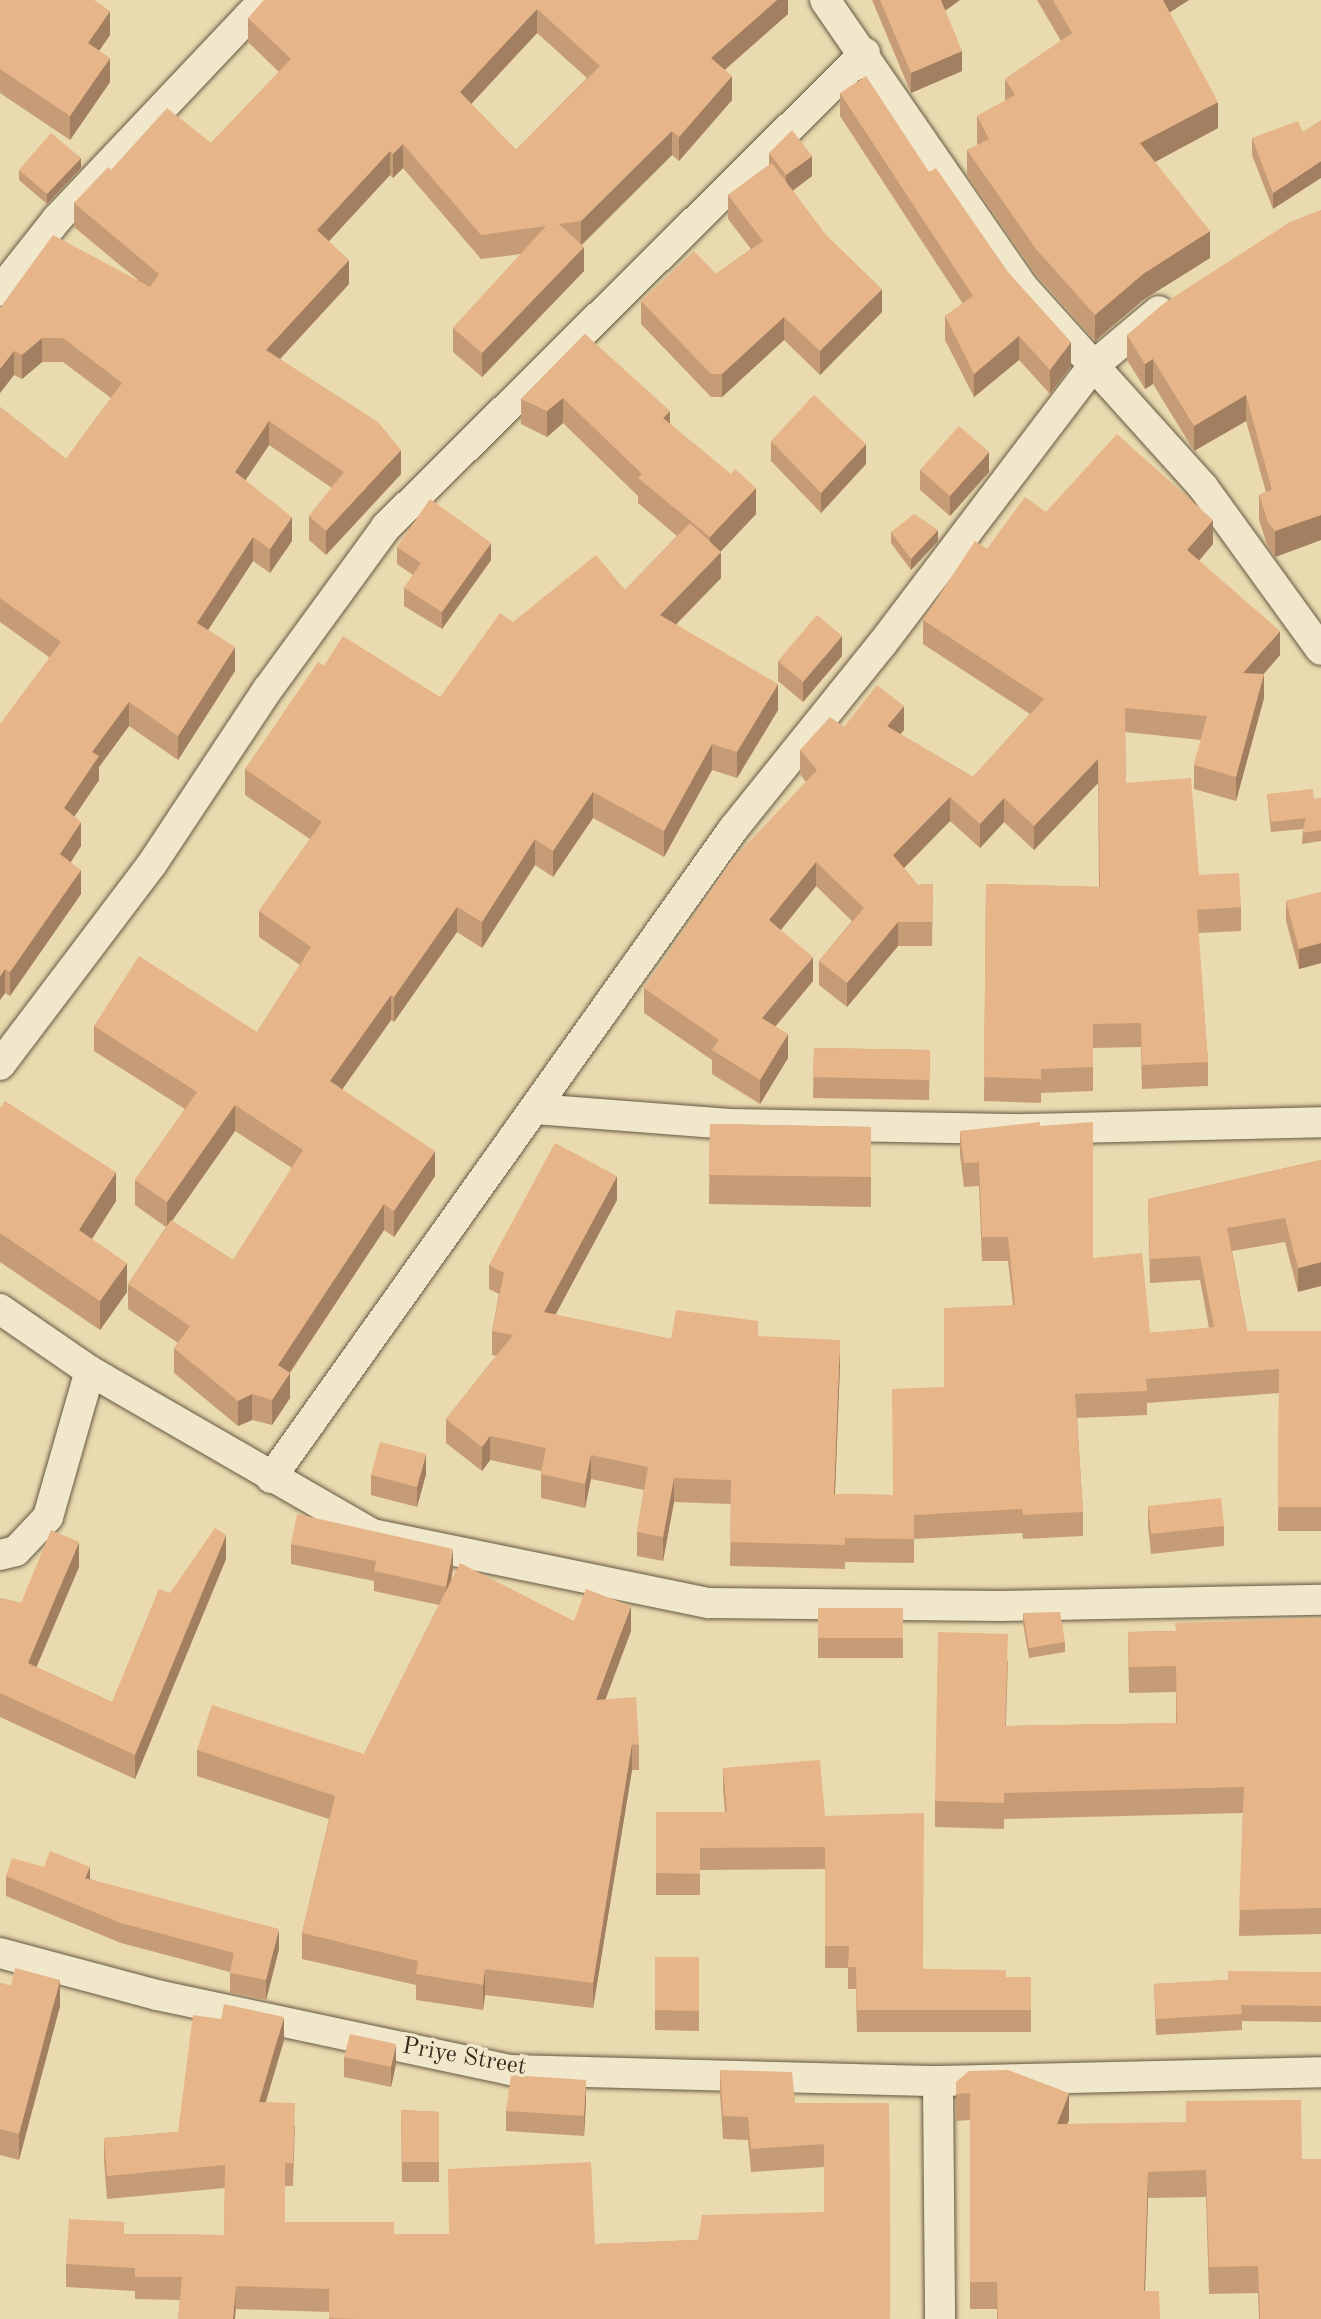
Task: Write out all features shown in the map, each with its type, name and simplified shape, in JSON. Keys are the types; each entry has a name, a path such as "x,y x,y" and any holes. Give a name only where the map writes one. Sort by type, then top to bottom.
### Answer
{"street":[{"path":"0,291 57,219 264,0"},
{"path":"825,0 865,53 1023,286 1092,367 1203,487 1321,650"},
{"path":"0,1065 152,864 268,689 386,527 865,53"},
{"path":"271,1478 734,828 882,645 1092,367 1153,315 1188,292"},
{"path":"535,1109 729,1124 1023,1129 1321,1122"},
{"path":"0,1309 90,1371 372,1534 709,1603 1001,1606 1321,1600"},
{"path":"0,1555 16,1551 48,1517 90,1371"},
{"name":"Priye Street","path":"0,1953 158,1996 510,2070 939,2081 1321,2072"},
{"path":"939,2081 940,2319"}],"building":[{"path":"0,0 94,0 110,11 88,43 110,58 70,116 0,69"},
{"path":"264,0 777,0 711,58 732,76 679,137 672,131 581,221 559,224 584,247 482,353 453,328 546,226 481,235 403,144 393,154 390,151 317,230 349,260 266,350 378,422 401,450 326,531 309,516 344,472 269,421 235,472 292,517 270,549 253,537 197,623 235,647 178,736 129,702 92,752 99,756 64,808 81,822 60,854 81,870 10,972 5,969 0,976 0,724 61,642 0,598 0,407 66,459 122,383 63,338 42,338 22,355 14,351 0,369 0,308 53,235 150,287 159,274 74,203 108,167 111,170 167,108 211,143 291,59 248,18","holes":["537,9 600,66 516,150 460,92"]},
{"path":"880,0 941,0 962,51 911,73"},
{"path":"1053,0 1163,0 1218,102 1140,143 1210,231 1143,274 1095,315 1036,249 967,150 989,139 977,116 1015,95 1005,79 1072,33"},
{"path":"866,76 929,172 936,168 1008,272 1071,342 1050,370 1019,336 974,374 945,316 973,296 840,93"},
{"path":"1321,120 1321,161 1273,193 1252,138 1298,121 1303,132"},
{"path":"792,130 812,156 786,175 769,153"},
{"path":"51,133 81,158 47,194 19,170"},
{"path":"772,163 826,235 882,289 820,351 784,317 722,374 711,374 641,301 694,251 716,274 763,241 728,195"},
{"path":"1321,210 1321,515 1275,531 1268,522 1259,495 1272,490 1246,395 1194,426 1153,359 1145,364 1127,335 1163,304 1290,222"},
{"path":"585,334 670,411 663,418 731,474 735,469 756,488 710,537 638,478 642,474 563,398 547,411 521,399"},
{"path":"814,395 866,444 821,493 771,441"},
{"path":"959,426 989,452 950,496 920,470"},
{"path":"1117,434 1213,520 1187,550 1280,631 1243,673 1264,674 1236,777 1194,765 1207,716 1125,708 1126,783 1191,778 1199,875 1239,873 1241,907 1197,910 1208,1062 1142,1065 1141,1023 1093,1024 1093,1067 1041,1069 1041,1079 984,1077 986,884 1100,887 1098,759 1034,826 1004,798 980,824 950,797 893,855 918,885 933,884 932,922 898,922 847,983 819,961 864,908 816,862 769,920 813,957 762,1018 788,1034 760,1080 712,1050 719,1040 644,988 731,861 817,770 800,750 830,717 844,727 877,685 904,706 887,726 973,777 1044,699 923,620 975,541 987,549 1025,497 1046,512"},
{"path":"430,499 491,543 442,612 404,588 421,563 397,547"},
{"path":"914,514 938,530 911,559 891,532"},
{"path":"690,523 721,552 660,615 778,684 737,752 712,744 664,831 593,792 553,851 535,839 482,922 457,907 394,997 391,995 330,1081 435,1151 394,1211 384,1204 278,1365 290,1373 272,1400 252,1394 238,1401 174,1348 190,1326 128,1284 171,1220 233,1260 303,1150 235,1105 167,1202 135,1180 197,1092 94,1026 139,956 257,1032 311,947 259,911 322,822 245,769 318,662 324,666 343,636 440,697 500,613 513,622 596,555 625,590"},
{"path":"817,615 842,636 803,682 778,661"},
{"path":"1313,789 1314,799 1321,798 1321,830 1302,833 1306,818 1271,822 1267,794"},
{"path":"1321,892 1321,943 1299,949 1286,901"},
{"path":"814,1048 930,1050 929,1080 813,1077"},
{"path":"5,1101 116,1172 79,1230 127,1263 100,1301 0,1233 0,1108"},
{"path":"1040,1122 1040,1126 1093,1122 1093,1258 1142,1253 1150,1333 1214,1327 1200,1256 1150,1259 1148,1199 1321,1160 1321,1262 1298,1268 1285,1218 1227,1228 1247,1331 1321,1331 1321,1507 1278,1507 1279,1369 1146,1379 1147,1391 1075,1394 1083,1512 1023,1515 1022,1509 914,1515 914,1539 845,1538 845,1545 730,1542 731,1480 674,1478 663,1537 637,1532 648,1467 591,1455 585,1484 541,1474 546,1448 490,1436 482,1447 446,1419 513,1335 492,1331 504,1273 489,1265 555,1143 617,1176 544,1312 671,1339 676,1310 758,1321 758,1336 840,1340 834,1494 893,1495 892,1389 944,1387 944,1308 1015,1305 1008,1237 982,1237 979,1162 964,1163 960,1131"},
{"path":"710,1124 871,1127 871,1177 709,1175"},
{"path":"380,1442 426,1454 417,1487 371,1475"},
{"path":"1221,1498 1224,1526 1151,1534 1148,1506"},
{"path":"297,1514 453,1549 446,1587 374,1571 376,1561 291,1544"},
{"path":"215,1528 226,1535 135,1755 0,1693 0,1598 21,1603 51,1530 79,1542 28,1663 112,1702 159,1589 170,1593"},
{"path":"460,1563 574,1621 586,1589 631,1606 596,1700 636,1697 639,1745 632,1744 593,1983 485,1969 483,1985 416,1974 418,1961 302,1933 335,1796 197,1750 212,1705 364,1754"},
{"path":"818,1608 903,1608 903,1638 818,1638"},
{"path":"1060,1612 1065,1642 1029,1648 1023,1613"},
{"path":"1321,1618 1321,1908 1239,1910 1244,1787 1004,1793 1004,1803 935,1801 938,1632 1008,1634 1005,1726 1177,1723 1176,1666 1129,1667 1128,1632 1176,1631 1175,1623"},
{"path":"820,1760 825,1816 924,1813 923,1969 1006,1970 1006,1977 1031,1977 1031,2010 857,2010 856,1967 848,1967 849,1946 825,1946 825,1847 700,1848 700,1874 656,1873 656,1812 727,1812 723,1768"},
{"path":"50,1851 90,1867 85,1878 279,1929 266,1980 230,1973 234,1953 121,1923 6,1876 12,1858 44,1867"},
{"path":"655,1957 699,1957 699,2011 655,2010"},
{"path":"15,1968 60,1980 19,2134 0,2129 0,1983 11,1986"},
{"path":"1228,1971 1321,1972 1321,2006 1241,2005 1242,2014 1156,2019 1154,1984 1228,1980"},
{"path":"224,2004 284,2017 259,2102 295,2103 293,2163 285,2163 285,2222 394,2222 394,2234 449,2234 448,2169 591,2162 595,2244 698,2240 702,2215 824,2212 824,2144 751,2149 748,2117 723,2116 720,2070 792,2072 795,2103 889,2103 890,2319 329,2318 329,2289 236,2286 233,2319 178,2319 182,2277 135,2277 135,2268 66,2264 69,2219 124,2222 124,2234 224,2235 225,2165 107,2176 104,2138 178,2132 193,2015 221,2019"},
{"path":"350,2034 396,2044 391,2067 344,2057"},
{"path":"1008,2070 1069,2093 1057,2124 1186,2122 1186,2101 1301,2100 1302,2159 1321,2159 1321,2319 1260,2319 1258,2266 1209,2267 1206,2170 1148,2172 1144,2291 1159,2291 1160,2319 998,2319 997,2282 970,2282 970,2093 956,2094 956,2082 969,2071"},
{"path":"511,2075 586,2080 584,2116 506,2111"},
{"path":"401,2110 439,2112 439,2162 402,2162"}]}
